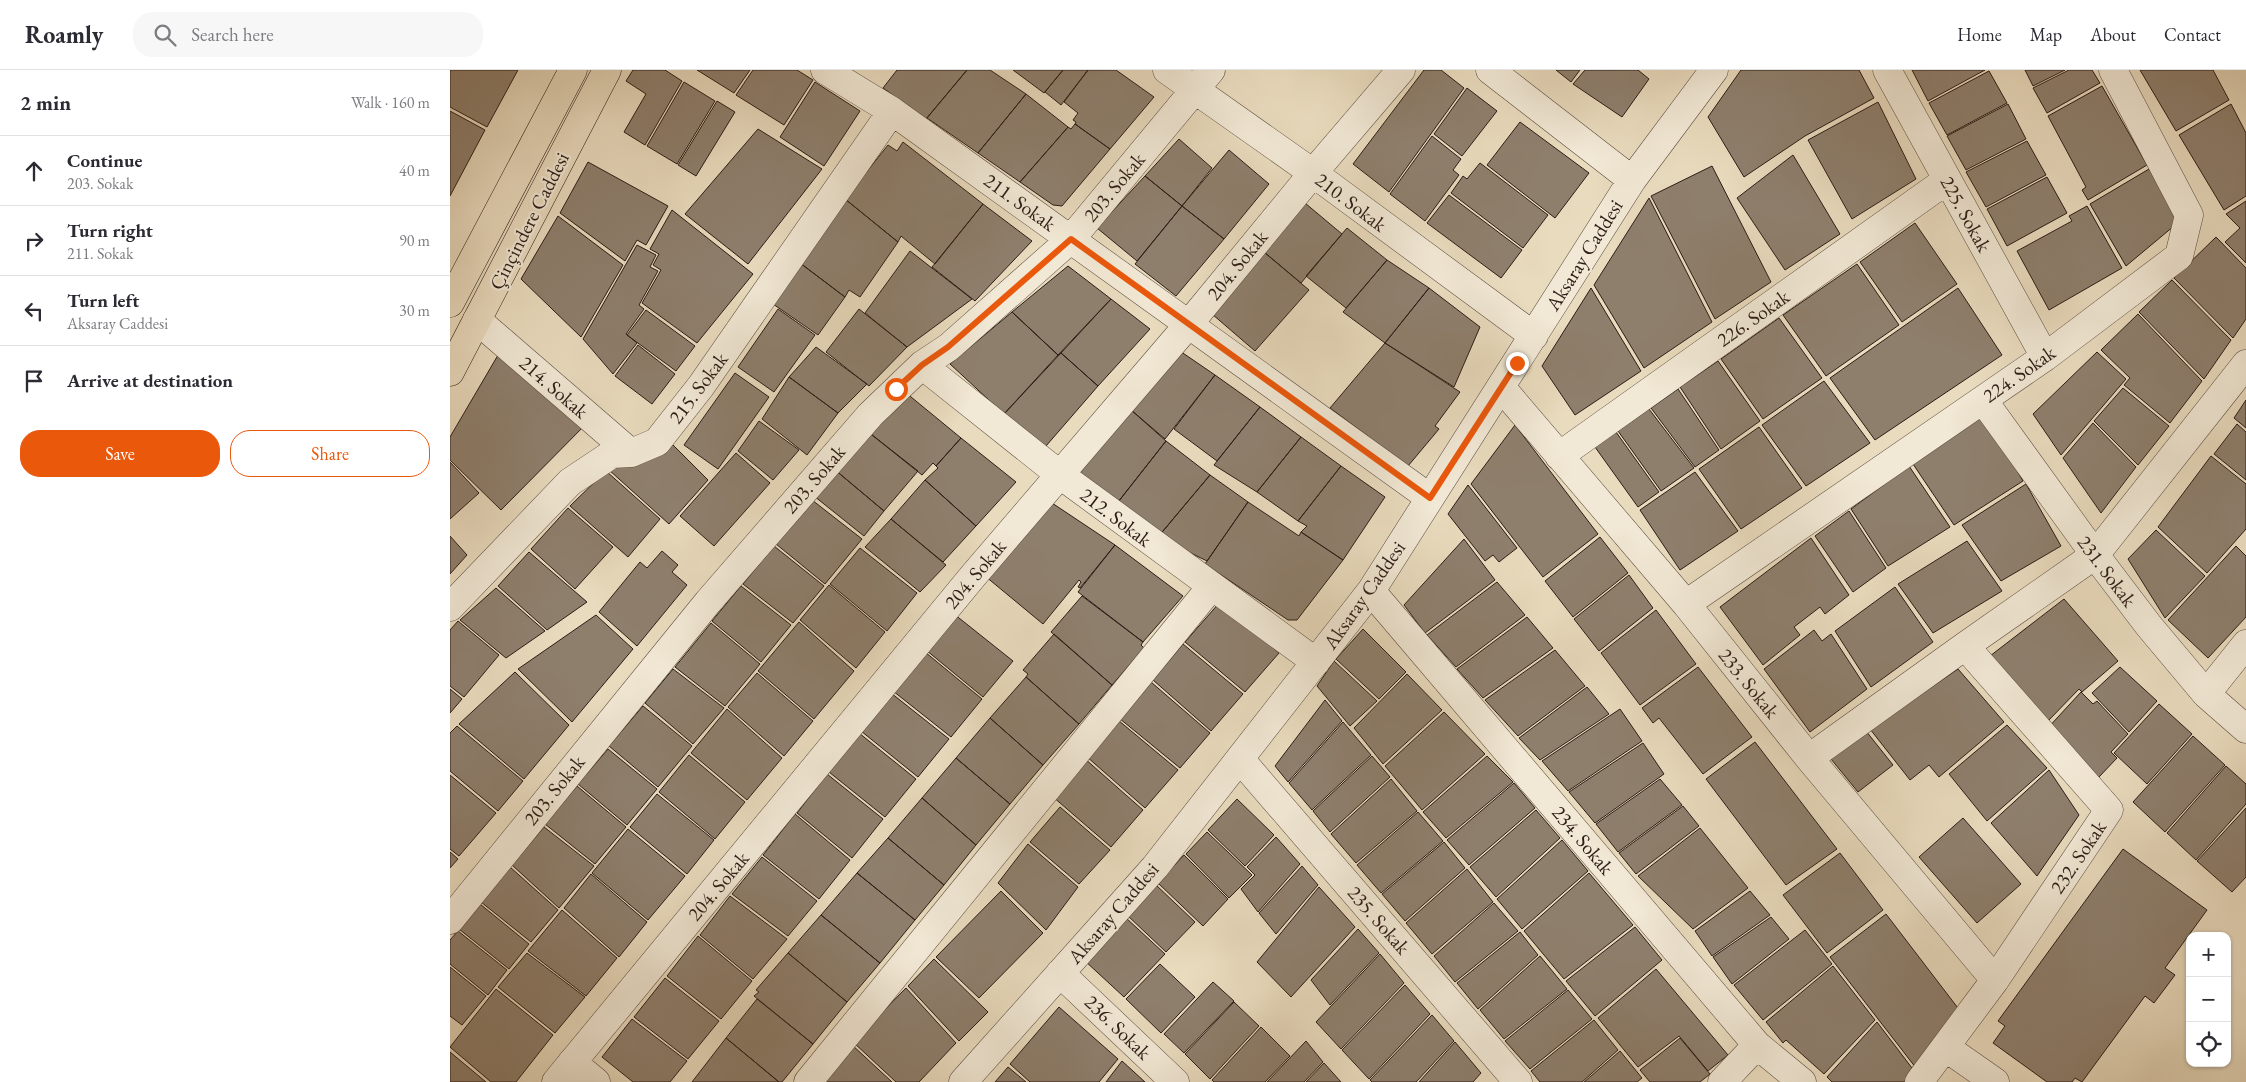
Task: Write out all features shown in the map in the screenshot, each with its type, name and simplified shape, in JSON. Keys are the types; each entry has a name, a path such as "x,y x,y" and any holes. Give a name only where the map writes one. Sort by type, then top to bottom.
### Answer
{"main road":[{"name":"Çinçindere Caddesi","path":"450,303 573,70"},
{"name":"Çinçindere Caddesi","path":"450,372 607,70"}],"street":[{"name":"211. Sokak","path":"825,70 892,111 1430,498"},
{"name":"210. Sokak","path":"1167,70 1203,80 1313,173 1534,336"},
{"name":"204. Sokak","path":"564,1072 1059,474 1188,325 1313,173 1401,70"},
{"path":"1490,70 1632,180"},
{"name":"Aksaray Caddesi","path":"963,1082 1155,867 1370,591 1632,180 1714,70"},
{"name":"225. Sokak","path":"1887,70 2045,357"},
{"name":"224. Sokak","path":"1686,604 2045,357 2179,256 2189,215 2113,70"},
{"name":"203. Sokak","path":"450,920 708,602 870,415 922,365 948,347 1071,239 1203,80"},
{"name":"215. Sokak","path":"450,607 570,482 612,454 631,453 657,442 701,386 892,111"},
{"name":"226. Sokak","path":"1559,456 1947,180"},
{"name":"214. Sokak","path":"477,320 631,453"},
{"path":"1809,758 2095,555 2246,364"},
{"name":"212. Sokak","path":"922,365 1059,474 1316,662"},
{"name":"233. Sokak","path":"1501,387 1686,604 1809,758 1995,980"},
{"name":"231. Sokak","path":"1983,400 2149,626 2206,694 2246,729"},
{"path":"808,1082 1211,587"},
{"name":"234. Sokak","path":"1370,591 1757,1045 1802,1082"},
{"path":"2206,694 2246,644"},
{"name":"232. Sokak","path":"1919,1082 1995,980 2109,810 1965,646"},
{"name":"235. Sokak","path":"1240,759 1518,1082"},
{"name":"236. Sokak","path":"1060,973 1175,1082"},
{"path":"1722,1082 1757,1045"},
{"path":"1945,1047 1995,1082"},
{"path":"564,1072 596,1082"}],"building":[{"path":"450,70 518,70 487,127 450,107"},
{"path":"633,70 665,70 682,81 645,145 624,132 646,94 626,81"},
{"path":"697,70 750,70 734,93"},
{"path":"753,70 797,70 813,80 784,125 736,95"},
{"path":"897,70 967,70 926,119 883,88"},
{"path":"967,70 990,70 1026,94 978,153 927,118"},
{"path":"1013,70 1063,70 1044,93"},
{"path":"1063,70 1088,70 1061,105 1045,92"},
{"path":"1088,70 1116,70 1154,97 1110,149 1075,124 1076,122 1073,120 1078,113 1064,102"},
{"path":"1424,70 1441,70 1464,88 1389,192 1353,164"},
{"path":"1556,70 1580,70 1571,82"},
{"path":"1585,70 1638,70 1649,79 1622,117 1573,84"},
{"path":"1741,70 1859,70 1874,98 1805,136 1744,177 1708,117"},
{"path":"1912,70 1985,70 1928,101"},
{"path":"2025,70 2065,70 2033,86"},
{"path":"2069,70 2092,70 2100,83 2047,113 2033,88"},
{"path":"2140,70 2213,70 2229,100 2176,131"},
{"path":"1989,71 2007,103 1947,135 1929,103"},
{"path":"684,82 715,101 677,164 647,146"},
{"path":"815,82 860,111 824,166 780,137"},
{"path":"2102,86 2147,165 2088,200 2082,190 2086,187 2048,116"},
{"path":"1467,88 1497,111 1462,156 1434,134"},
{"path":"1026,94 1068,127 1020,182 978,153"},
{"path":"717,101 735,112 696,176 678,165"},
{"path":"1878,102 1916,179 1852,219 1808,140"},
{"path":"2008,104 2026,139 1966,170 1947,136"},
{"path":"2231,104 2246,133 2246,196 2224,210 2179,135"},
{"path":"450,111 485,130 450,196"},
{"path":"1520,122 1589,173 1555,218 1487,165"},
{"path":"1075,124 1110,149 1062,206 1053,205 1020,182 1068,127 1071,129"},
{"path":"758,129 822,169 748,264 685,214"},
{"path":"1432,136 1461,159 1453,170 1459,175 1425,221 1390,194"},
{"path":"1179,139 1212,168 1182,206 1145,176"},
{"path":"2027,141 2046,175 1986,207 1966,172"},
{"path":"903,142 983,204 935,264 901,236 898,242 845,199 888,145 897,151"},
{"path":"1229,150 1269,184 1224,239 1182,206"},
{"path":"1793,155 1840,234 1785,270 1737,198"},
{"path":"588,162 668,206 646,245 637,240 625,261 560,213"},
{"path":"1480,163 1548,215 1523,248 1451,193 1463,176 1467,179"},
{"path":"1712,166 1771,282 1715,319 1651,196"},
{"path":"2149,169 2180,221 2126,266 2090,204"},
{"path":"1145,176 1182,206 1137,261 1097,228"},
{"path":"2047,177 2067,213 2007,246 1987,209"},
{"path":"1449,195 1522,250 1501,278 1427,223"},
{"path":"1649,198 1712,322 1644,368 1594,285"},
{"path":"845,199 898,242 860,297 849,290 845,297 800,263"},
{"path":"2246,201 2246,263 2225,242 2240,228 2226,214"},
{"path":"1305,203 1342,234 1301,283 1264,252"},
{"path":"983,204 1032,241 975,301 932,267"},
{"path":"1182,206 1224,239 1176,296 1135,264"},
{"path":"2087,206 2122,268 2049,310 2017,251 2072,221 2069,216"},
{"path":"672,210 753,274 697,343 642,303 661,270 653,265 659,254 650,249"},
{"path":"558,216 623,265 581,337 521,279"},
{"path":"1915,223 1957,284 1902,322 1860,262"},
{"path":"1347,228 1387,260 1346,308 1306,276"},
{"path":"2216,237 2246,268 2246,319 2233,338 2174,278"},
{"path":"637,245 656,255 650,267 658,271 639,305 644,309 626,334 637,343 613,374 583,339"},
{"path":"910,251 972,299 907,347 865,313"},
{"path":"1264,252 1309,290 1255,351 1212,314"},
{"path":"1387,260 1429,288 1385,343 1343,312"},
{"path":"800,263 845,297 818,335 773,304"},
{"path":"1857,264 1899,325 1826,376 1783,315"},
{"path":"1068,266 1111,299 1058,355 1012,312"},
{"path":"2172,280 2231,340 2204,379 2139,312"},
{"path":"1429,288 1480,327 1454,387 1385,343"},
{"path":"1591,288 1641,371 1575,415 1542,366"},
{"path":"1958,288 2002,355 1875,440 1830,378"},
{"path":"1111,299 1150,329 1098,386 1061,353"},
{"path":"778,309 815,335 774,392 738,367"},
{"path":"859,309 907,347 869,386 826,352"},
{"path":"646,310 695,346 676,371 627,335"},
{"path":"1012,312 1058,355 1004,414 950,364"},
{"path":"2138,314 2202,381 2170,423 2124,385 2130,378 2101,350"},
{"path":"1779,318 1822,378 1763,419 1721,359"},
{"path":"1385,343 1460,392 1435,426 1439,429 1408,466 1330,408"},
{"path":"638,345 675,374 652,404 615,376"},
{"path":"816,347 867,384 838,413 789,377"},
{"path":"1177,349 1215,375 1165,439 1130,409"},
{"path":"501,350 589,421 501,510 450,460 450,437"},
{"path":"2097,352 2126,379 2061,455 2033,414"},
{"path":"1061,353 1098,386 1046,446 1004,414"},
{"path":"1718,361 1760,421 1721,449 1680,387"},
{"path":"735,373 769,397 718,469 684,445"},
{"path":"1215,375 1260,407 1217,461 1174,429"},
{"path":"789,377 838,413 807,455 762,419"},
{"path":"1824,381 1870,443 1806,486 1762,425"},
{"path":"2123,388 2169,426 2138,465 2094,421"},
{"path":"1678,389 1719,450 1695,467 1651,408"},
{"path":"905,392 961,438 936,466 933,463 922,475 867,431"},
{"path":"2246,400 2246,428 2234,418"},
{"path":"1260,407 1301,437 1257,492 1214,465"},
{"path":"1130,409 1166,441 1118,502 1079,474"},
{"path":"1649,409 1694,468 1661,491 1618,431"},
{"path":"1983,412 2023,481 1954,525 1913,464"},
{"path":"759,421 799,450 773,480 738,451"},
{"path":"2093,423 2136,467 2101,513 2063,458"},
{"path":"2237,424 2246,432 2246,480 2214,454"},
{"path":"1515,425 1598,534 1543,577 1471,484"},
{"path":"1759,427 1802,488 1741,529 1699,469"},
{"path":"867,431 918,471 884,511 834,469"},
{"path":"1616,432 1659,492 1638,507 1595,447"},
{"path":"1301,437 1341,466 1298,521 1257,492"},
{"path":"961,438 1016,482 976,526 925,480 938,468 936,466"},
{"path":"1166,441 1210,475 1158,537 1115,506"},
{"path":"670,442 708,480 669,524 609,470"},
{"path":"736,453 770,483 714,546 680,516"},
{"path":"2211,456 2246,484 2246,529 2207,573 2158,527"},
{"path":"450,462 479,493 450,519"},
{"path":"1341,466 1385,497 1343,560 1301,532 1307,526 1298,521"},
{"path":"1909,466 1950,527 1888,566 1851,509"},
{"path":"834,469 884,511 864,536 814,496"},
{"path":"606,471 660,519 628,557 570,506"},
{"path":"1695,472 1738,531 1680,570 1640,510"},
{"path":"1210,475 1248,502 1207,561 1158,537"},
{"path":"925,480 976,526 943,562 891,519"},
{"path":"2026,484 2061,546 2001,581 1962,525"},
{"path":"1468,485 1517,548 1499,562 1493,555 1485,561 1448,514"},
{"path":"812,500 862,539 825,584 776,544"},
{"path":"1049,501 1115,545 1080,588 1078,587 1081,582 1079,580 1043,624 985,576"},
{"path":"1248,502 1299,536 1301,532 1343,560 1297,620 1288,620 1205,564"},
{"path":"568,508 613,547 575,589 531,549"},
{"path":"1849,511 1886,568 1853,592 1815,536"},
{"path":"891,519 946,565 920,592 865,547"},
{"path":"2156,530 2205,576 2165,618 2128,559"},
{"path":"450,536 467,555 450,574"},
{"path":"1600,537 1628,573 1573,617 1545,581"},
{"path":"1811,538 1849,595 1825,614 1820,607 1794,627 1800,635 1763,665 1720,607"},
{"path":"1464,539 1495,580 1425,633 1404,605"},
{"path":"1967,541 2002,591 1933,633 1898,584"},
{"path":"1115,545 1183,596 1143,642 1078,592"},
{"path":"774,546 824,586 793,623 743,584"},
{"path":"2236,546 2246,556 2246,617 2208,658 2168,620"},
{"path":"860,548 917,593 887,631 830,584"},
{"path":"662,551 678,565 672,572 687,585 637,646 599,612 640,562 647,568"},
{"path":"529,552 587,602 547,630 498,586"},
{"path":"1629,575 1653,608 1599,651 1574,619"},
{"path":"1497,582 1525,615 1456,667 1427,635"},
{"path":"829,585 885,632 856,668 800,620"},
{"path":"741,586 791,625 761,662 712,621"},
{"path":"1895,587 1933,642 1871,687 1835,631"},
{"path":"496,588 545,631 506,658 460,620"},
{"path":"1082,596 1143,642 1141,645 1144,648 1112,685 1051,632"},
{"path":"2064,599 2118,661 2082,692 2079,689 2048,721 1990,656"},
{"path":"1220,602 1279,653 1245,692 1185,642"},
{"path":"1656,610 1696,664 1640,705 1601,653"},
{"path":"954,614 1013,661 983,697 926,650"},
{"path":"596,615 633,649 572,722 518,669"},
{"path":"1527,617 1553,648 1483,698 1457,669"},
{"path":"458,621 499,655 464,697 450,686 450,630"},
{"path":"799,622 854,671 814,719 758,671"},
{"path":"711,623 760,664 725,706 675,667"},
{"path":"1363,629 1406,672 1379,699 1336,659"},
{"path":"1814,630 1822,641 1831,634 1867,689 1810,732 1764,669"},
{"path":"1054,634 1112,685 1079,724 1026,677 1028,674 1023,670"},
{"path":"1183,644 1243,694 1211,731 1153,680"},
{"path":"1555,650 1585,686 1518,736 1485,700"},
{"path":"925,652 982,699 951,737 893,691"},
{"path":"1334,661 1377,701 1350,726 1317,686"},
{"path":"1698,667 1752,737 1703,774 1659,718 1653,723 1642,708"},
{"path":"2120,667 2157,701 2129,732 2092,693"},
{"path":"673,669 724,708 693,744 645,703"},
{"path":"1958,669 2004,722 1939,777 1929,765 1910,780 1870,729"},
{"path":"515,672 569,725 524,779 459,724"},
{"path":"757,673 813,721 784,756 728,707"},
{"path":"1407,674 1442,710 1383,764 1354,728"},
{"path":"1026,677 1079,724 1043,765 990,718"},
{"path":"1151,682 1210,733 1180,768 1119,718"},
{"path":"1587,687 1609,714 1540,760 1519,738"},
{"path":"450,689 462,699 450,713"},
{"path":"2081,692 2093,704 2097,701 2128,734 2111,752 2117,758 2098,778 2046,730"},
{"path":"891,693 949,739 918,777 861,731"},
{"path":"1325,700 1342,721 1288,782 1275,766"},
{"path":"2159,704 2192,734 2147,784 2114,753"},
{"path":"643,706 692,746 658,787 609,746"},
{"path":"727,709 782,758 747,800 691,753"},
{"path":"1620,709 1642,741 1568,791 1542,761"},
{"path":"1444,712 1485,754 1422,810 1385,766"},
{"path":"990,718 1043,765 1010,804 956,758"},
{"path":"1118,720 1178,770 1145,808 1086,756"},
{"path":"1343,722 1371,755 1312,810 1289,783"},
{"path":"2007,725 2047,768 1987,821 1949,774"},
{"path":"457,726 523,781 498,811 450,771 450,733"},
{"path":"1866,731 1893,765 1858,792 1831,759"},
{"path":"859,733 916,779 885,817 829,772"},
{"path":"2193,736 2225,765 2165,832 2133,802"},
{"path":"1755,742 1837,849 1786,885 1706,779"},
{"path":"1643,743 1664,774 1595,823 1569,792"},
{"path":"608,749 657,789 627,825 578,784"},
{"path":"689,755 745,802 715,839 659,792"},
{"path":"1372,756 1390,777 1330,832 1313,811"},
{"path":"1487,756 1513,782 1446,838 1423,812"},
{"path":"956,758 1010,804 976,845 922,798"},
{"path":"1084,758 1143,810 1111,847 1052,796"},
{"path":"2226,766 2246,784 2246,804 2196,860 2167,833"},
{"path":"2049,770 2079,815 2037,876 1991,823"},
{"path":"827,774 883,819 852,858 797,813"},
{"path":"450,775 496,813 459,856 450,849"},
{"path":"1391,779 1417,811 1356,863 1331,834"},
{"path":"1660,779 1682,805 1618,852 1596,824"},
{"path":"1514,783 1535,808 1469,865 1447,840"},
{"path":"577,786 626,827 595,864 545,824"},
{"path":"657,794 714,840 687,874 630,827"},
{"path":"922,798 976,845 944,885 888,838"},
{"path":"1237,799 1274,835 1245,866 1208,830"},
{"path":"1683,806 1699,826 1636,874 1619,853"},
{"path":"1060,807 1110,850 1079,884 1030,842"},
{"path":"2246,808 2246,877 2232,892 2197,861"},
{"path":"1536,810 1560,838 1496,897 1470,867"},
{"path":"1418,812 1443,841 1381,893 1357,865"},
{"path":"795,814 850,860 819,899 763,855"},
{"path":"1963,818 2021,884 1977,923 1919,857"},
{"path":"544,827 594,866 559,908 512,865"},
{"path":"1700,828 1748,888 1693,929 1638,876"},
{"path":"628,829 685,876 648,920 592,873"},
{"path":"1207,832 1252,875 1229,898 1186,854"},
{"path":"1276,837 1300,864 1258,912 1241,889 1255,875 1247,867"},
{"path":"888,838 944,885 915,920 857,873"},
{"path":"1562,840 1588,871 1522,929 1497,899"},
{"path":"1444,842 1465,868 1405,921 1382,894"},
{"path":"1028,844 1078,887 1046,930 998,883"},
{"path":"2123,849 2207,910 2191,932 2186,932 2186,939 2165,968 2175,975 2154,1003 2145,996 2082,1082 2075,1078 2072,1082 2047,1082 1993,1043 2005,1026 1998,1021"},
{"path":"450,852 458,859 450,868"},
{"path":"1840,853 1883,910 1827,953 1783,895"},
{"path":"1184,855 1228,899 1203,926 1158,883"},
{"path":"762,857 817,901 788,936 732,894"},
{"path":"1302,866 1318,885 1276,934 1259,913"},
{"path":"510,867 558,910 531,942 481,902"},
{"path":"1467,869 1493,902 1432,954 1406,923"},
{"path":"857,873 915,920 880,963 821,915"},
{"path":"1589,873 1633,925 1564,979 1524,931"},
{"path":"591,874 647,922 619,957 564,908"},
{"path":"1156,885 1195,922 1166,952 1127,915"},
{"path":"1319,887 1355,927 1291,997 1257,962"},
{"path":"1001,891 1043,933 979,998 936,957"},
{"path":"1750,891 1770,915 1712,956 1695,931"},
{"path":"730,896 787,939 753,979 700,935"},
{"path":"1494,903 1518,931 1455,982 1434,956"},
{"path":"480,904 529,944 509,969 459,929"},
{"path":"562,910 617,958 586,996 528,951"},
{"path":"1886,914 1961,1012 1916,1068 1830,957"},
{"path":"821,915 880,963 847,1002 788,953"},
{"path":"1125,917 1165,954 1124,997 1084,960"},
{"path":"1771,917 1789,939 1732,984 1713,957"},
{"path":"1635,927 1662,960 1595,1016 1566,981"},
{"path":"1358,929 1379,953 1330,1005 1311,980"},
{"path":"1805,930 1832,964 1763,1020 1734,985"},
{"path":"458,931 507,970 488,995 450,964 450,940"},
{"path":"1520,932 1538,955 1478,1009 1457,983"},
{"path":"698,936 752,981 721,1019 667,976"},
{"path":"527,953 585,997 555,1033 498,987"},
{"path":"788,953 847,1002 813,1044 754,996 759,992 756,990"},
{"path":"1380,954 1404,983 1341,1049 1316,1022"},
{"path":"1540,956 1567,989 1504,1039 1480,1010"},
{"path":"934,959 988,1012 959,1041 908,986"},
{"path":"1160,964 1195,997 1161,1033 1126,999"},
{"path":"1833,966 1875,1020 1824,1074 1786,1040 1783,1043 1766,1022"},
{"path":"450,967 486,996 462,1025 450,1016"},
{"path":"1656,969 1728,1055 1708,1071 1679,1036 1638,1067 1598,1018"},
{"path":"665,978 719,1021 688,1059 634,1017"},
{"path":"1213,982 1234,1001 1184,1053 1164,1034"},
{"path":"1405,985 1430,1014 1369,1079 1342,1050"},
{"path":"906,988 956,1043 919,1082 896,1082 853,1042"},
{"path":"496,989 553,1035 516,1082 491,1082 450,1047"},
{"path":"1568,990 1592,1019 1530,1069 1505,1041"},
{"path":"757,999 813,1044 782,1082 779,1082 726,1038"},
{"path":"1234,1002 1259,1026 1210,1079 1185,1054"},
{"path":"1059,1007 1118,1059 1099,1082 1030,1082 1010,1064"},
{"path":"1432,1015 1454,1041 1416,1082 1372,1082 1370,1080"},
{"path":"632,1019 687,1061 670,1082 633,1082 602,1057"},
{"path":"1594,1020 1618,1050 1582,1082 1540,1082 1531,1071"},
{"path":"1877,1022 1915,1072 1907,1082 1832,1082 1827,1077"},
{"path":"1261,1027 1290,1056 1265,1082 1214,1082 1212,1080"},
{"path":"726,1038 779,1082 692,1082"},
{"path":"1680,1038 1710,1074 1700,1082 1650,1082 1640,1070"},
{"path":"1306,1041 1323,1062 1304,1082 1267,1082"},
{"path":"1455,1042 1481,1073 1473,1082 1419,1082"},
{"path":"851,1044 892,1082 821,1082"},
{"path":"1620,1051 1642,1078 1637,1082 1584,1082"},
{"path":"450,1052 486,1082 450,1082"},
{"path":"1122,1061 1145,1082 1106,1082"},
{"path":"1324,1063 1341,1082 1306,1082"},
{"path":"1008,1067 1026,1082 995,1082"}],"route":[{"path":"896,389 922,365 948,347 1071,239 1430,498 1517,363"}]}
